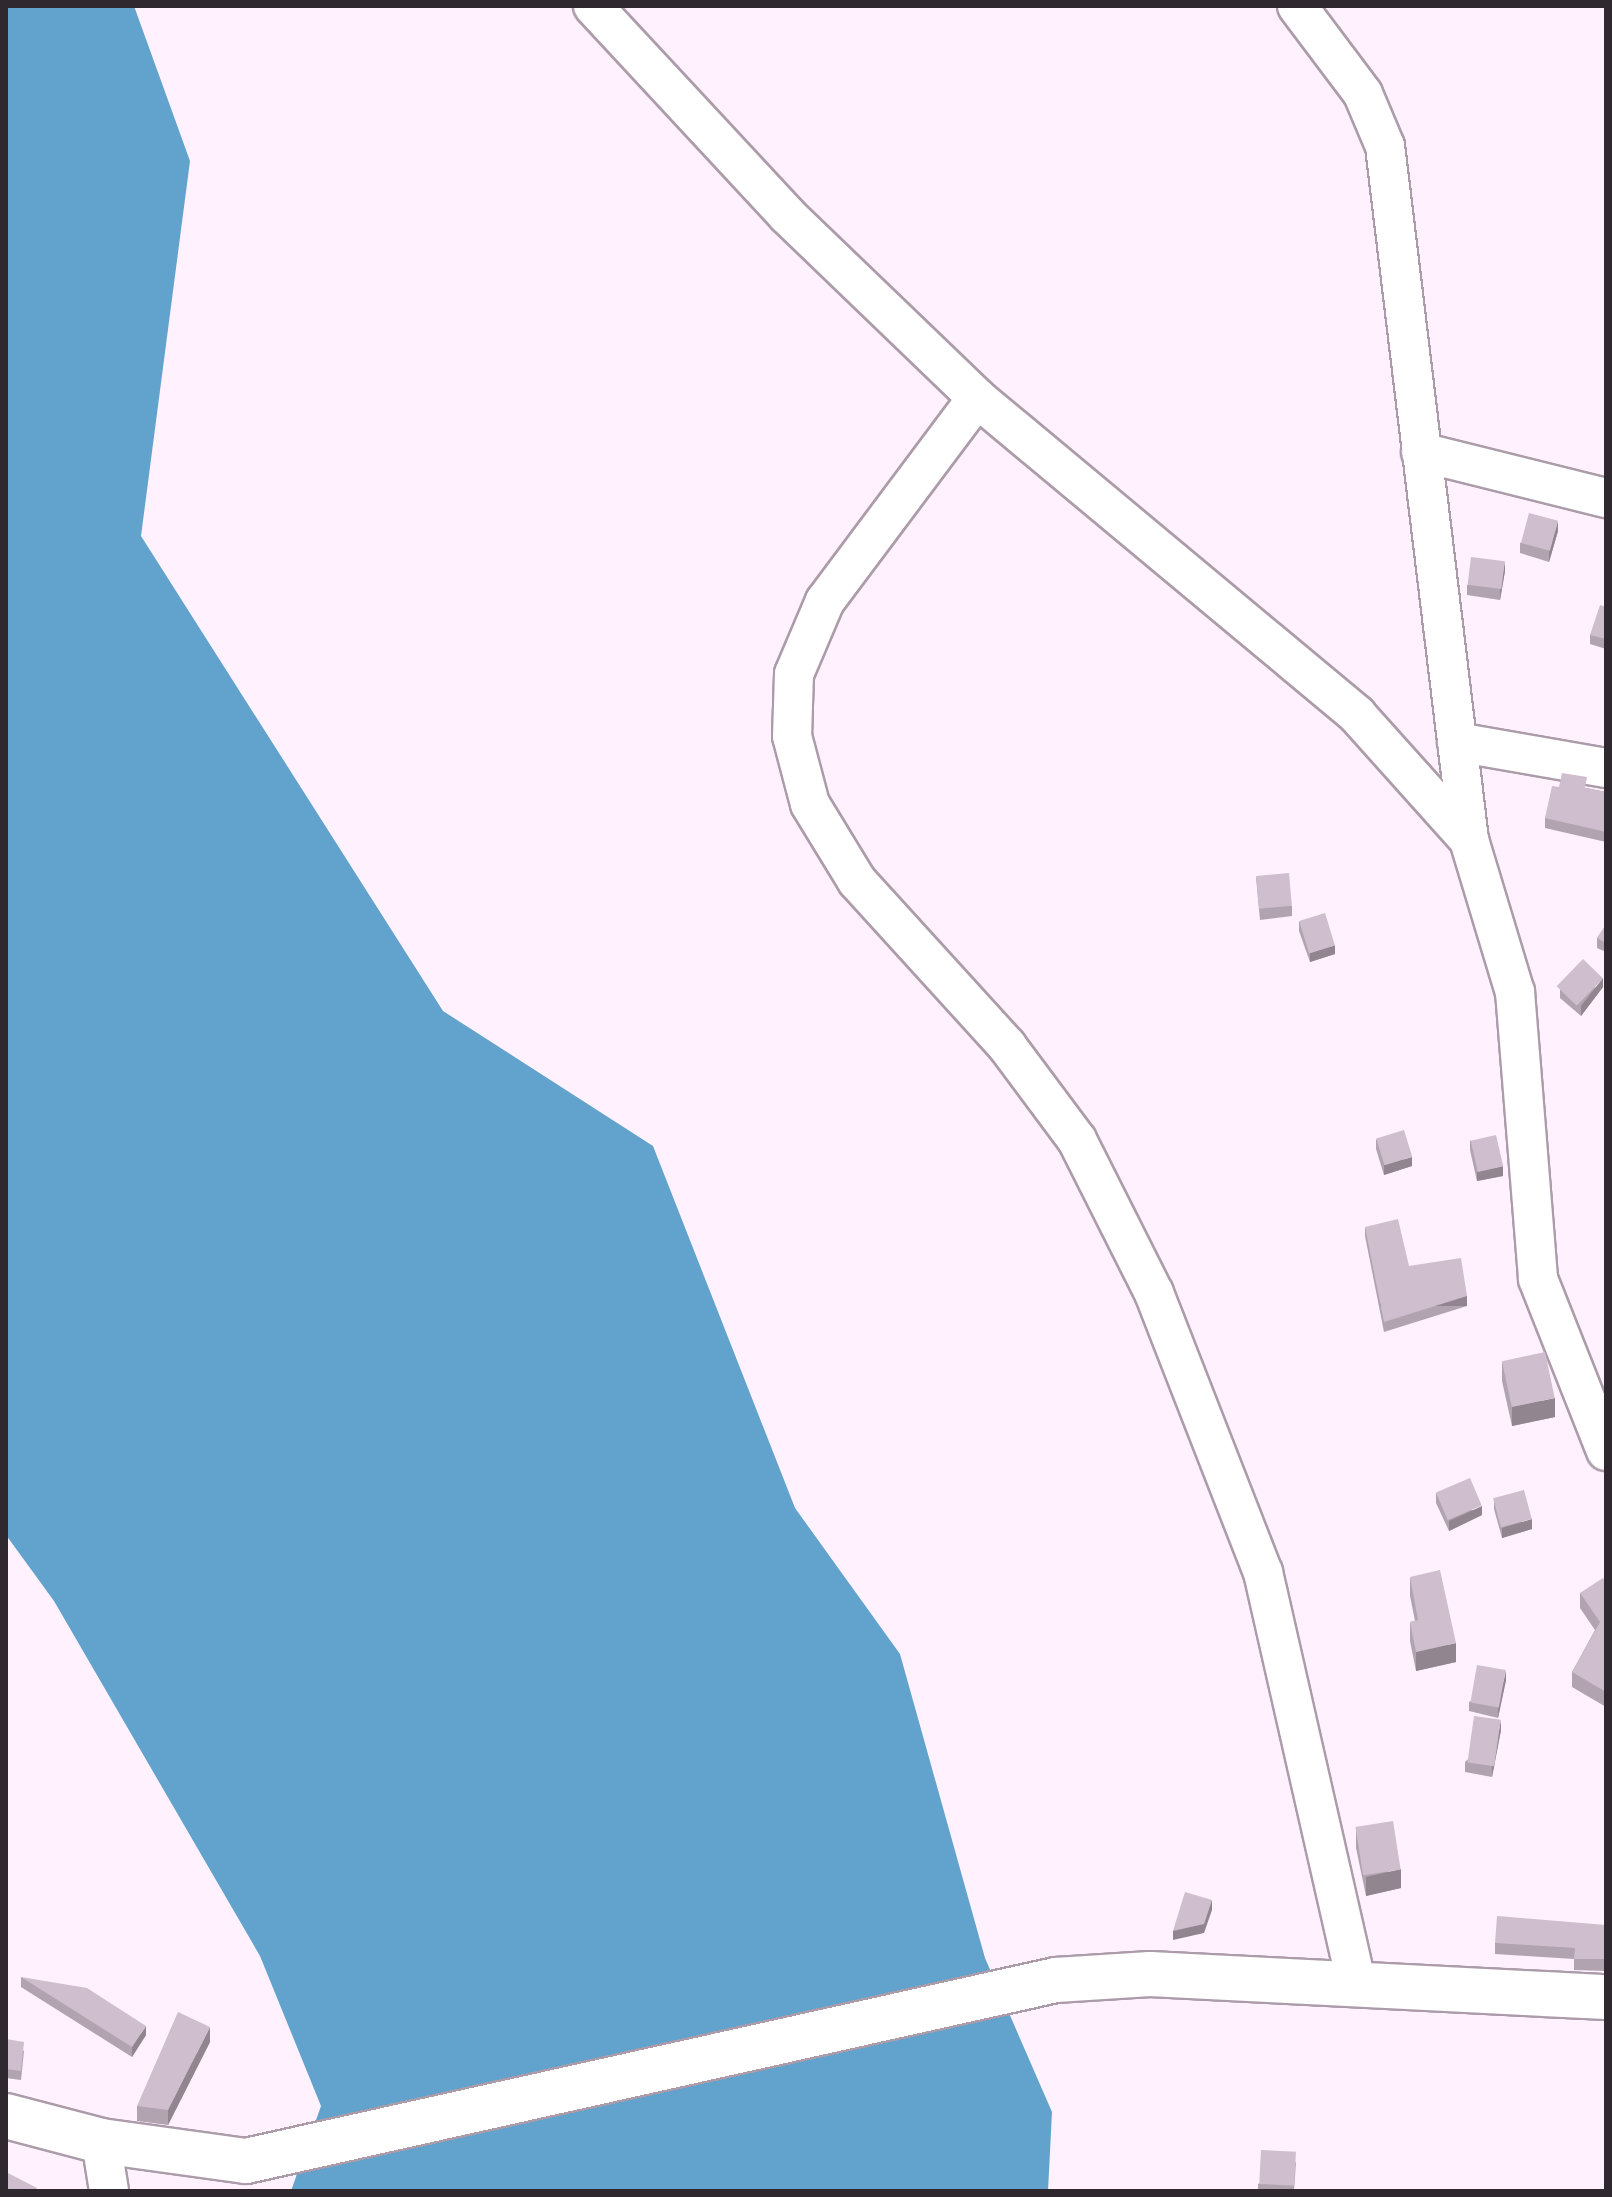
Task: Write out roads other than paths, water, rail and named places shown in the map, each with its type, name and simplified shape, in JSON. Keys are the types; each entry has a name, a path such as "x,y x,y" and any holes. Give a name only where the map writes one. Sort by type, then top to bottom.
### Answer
{"street":[{"path":"593,6 787,215 977,398 1357,715 1469,840"},
{"path":"1297,6 1363,94 1385,146 1469,840 1515,992 1538,1279 1606,1451"},
{"path":"977,398 825,601 794,674 792,736 810,804 857,881 1007,1046 1077,1140 1154,1293 1263,1572 1357,1985"},
{"path":"1421,452 1606,498"},
{"path":"1457,742 1606,768"},
{"path":"6,2116 101,2141 246,2161 1056,1980 1150,1974 1606,1997"},
{"path":"101,2141 109,2191"}],"water":[{"path":"6,6 134,6 190,161 141,536 443,1011 653,1146 795,1508 900,1654 985,1958 1052,2112 1048,2191 291,2191 321,2106 260,1956 54,1601 6,1535"}]}
